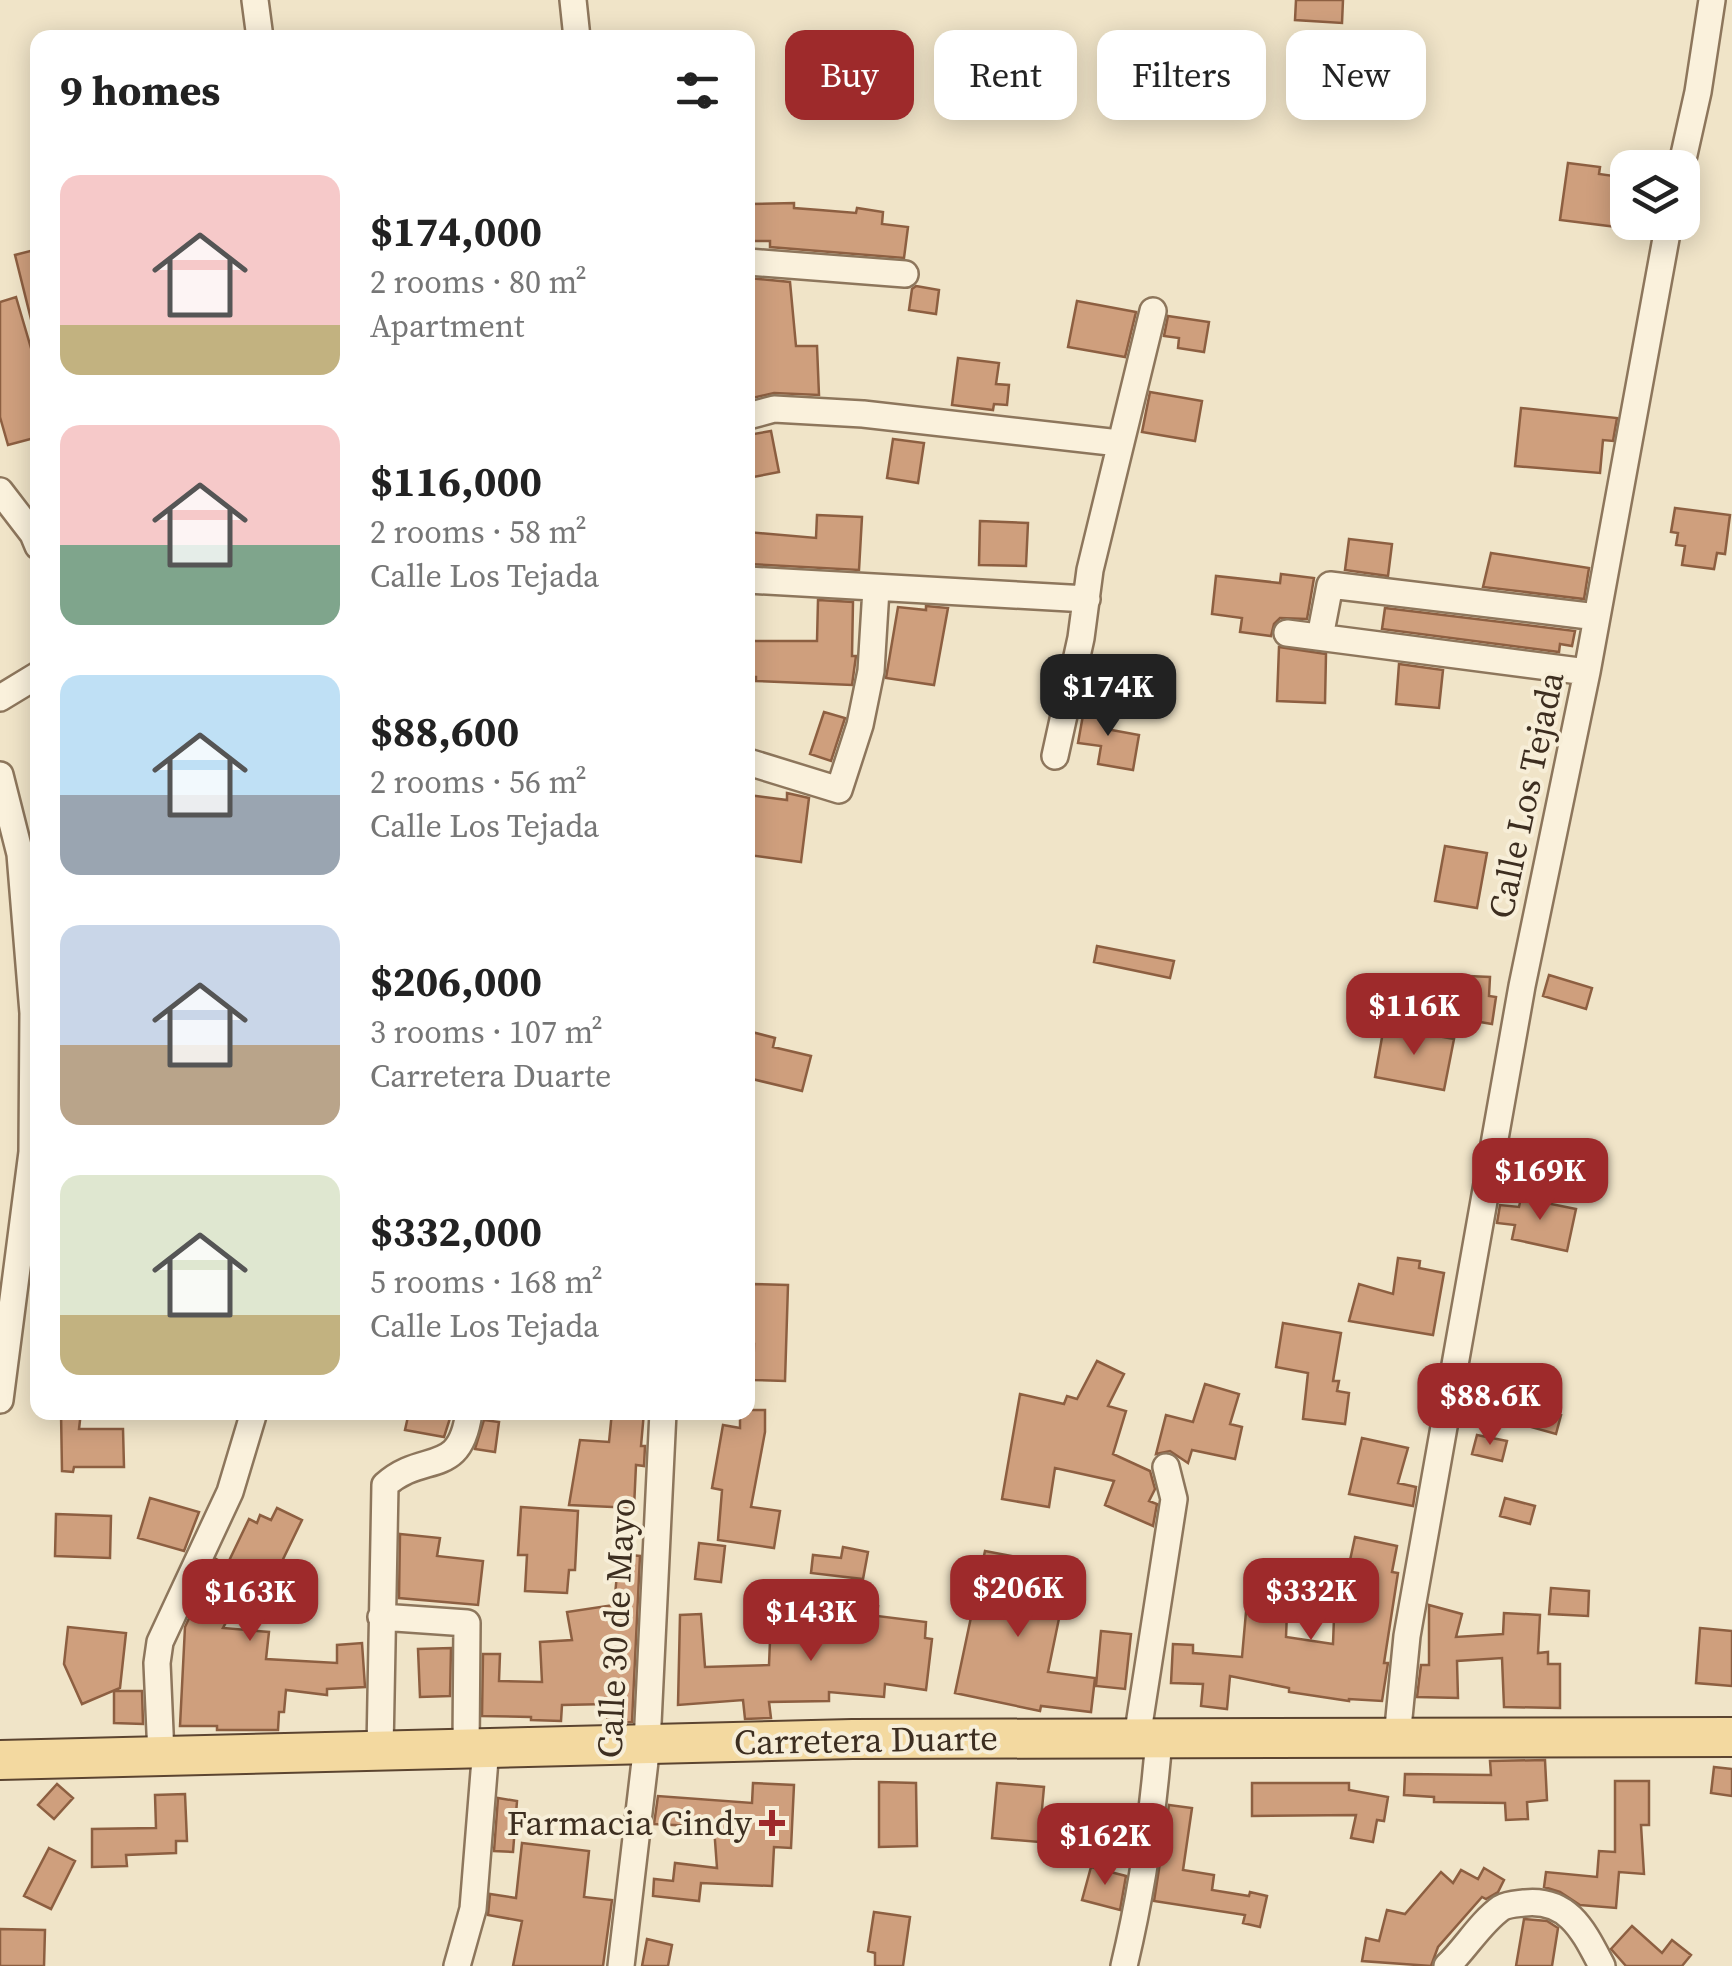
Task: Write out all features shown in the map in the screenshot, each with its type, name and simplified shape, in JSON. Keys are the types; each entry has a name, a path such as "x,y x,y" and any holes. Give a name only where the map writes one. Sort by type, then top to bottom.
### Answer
{"main road":[{"name":"Carretera Duarte","path":"0,1760 647,1744 1732,1737"}],"street":[{"path":"254,0 259,30"},
{"path":"573,0 576,30"},
{"path":"1685,150 1712,0"},
{"name":"Calle Los Tejada","path":"1397,1738 1407,1636 1509,1062 1588,672 1666,240"},
{"path":"755,263 905,274"},
{"path":"1055,756 1090,570 1153,312"},
{"path":"755,414 774,409 863,414 1119,443"},
{"path":"0,490 30,529"},
{"path":"755,580 1086,600"},
{"path":"1320,637 1330,585 1597,617"},
{"path":"755,764 838,790 860,725 870,672 876,589"},
{"path":"1287,633 1588,672"},
{"path":"0,698 30,679"},
{"path":"0,774 20,854 30,960"},
{"path":"0,1400 30,1187"},
{"path":"161,1755 157,1663 160,1642 230,1492 252,1420"},
{"path":"380,1750 385,1485 402,1470 458,1451 468,1420"},
{"name":"Calle 30 de Mayo","path":"620,1966 647,1744 663,1420"},
{"path":"1124,1966 1150,1829 1148,1738 1174,1499 1166,1467"},
{"path":"381,1617 467,1623 476,1748 472,1909 458,1966"},
{"path":"1447,1966 1505,1905 1534,1902 1556,1905 1580,1923 1602,1966"}],"building":[{"path":"1296,0 1343,0 1342,23 1295,20"},
{"path":"1568,163 1600,167 1599,174 1610,176 1610,226 1560,220"},
{"path":"794,203 794,208 883,212 882,224 908,227 904,258 770,247 770,241 755,241 755,204"},
{"path":"30,251 30,315 15,255"},
{"path":"755,279 790,282 796,346 817,346 819,395 774,393 755,397"},
{"path":"916,286 939,290 936,314 909,310"},
{"path":"16,297 30,345 30,439 8,445 0,417 0,302"},
{"path":"1077,301 1136,312 1125,357 1068,347"},
{"path":"1168,316 1209,322 1204,352 1178,348 1179,338 1164,336"},
{"path":"958,358 999,363 996,384 1009,385 1007,405 994,404 993,410 952,405"},
{"path":"1150,392 1202,401 1195,441 1142,432"},
{"path":"1521,408 1617,418 1613,441 1603,440 1600,473 1515,466"},
{"path":"771,431 779,472 755,477 755,434"},
{"path":"893,439 924,443 918,483 887,478"},
{"path":"1675,508 1730,515 1725,554 1717,553 1714,569 1682,565 1685,546 1676,545 1678,533 1671,532"},
{"path":"817,515 862,517 859,570 755,564 755,533 816,538"},
{"path":"980,521 1028,523 1026,566 979,565"},
{"path":"1349,539 1392,544 1388,576 1345,570"},
{"path":"1491,553 1589,568 1584,599 1483,587"},
{"path":"1281,574 1314,578 1307,619 1280,618 1271,636 1240,632 1242,618 1212,614 1216,576 1280,583"},
{"path":"818,600 853,602 852,656 856,656 852,685 756,681 755,641 817,641"},
{"path":"926,606 948,608 934,685 886,678 898,607 926,610"},
{"path":"1385,608 1575,631 1572,646 1560,644 1559,652 1382,629"},
{"path":"1279,647 1326,654 1325,703 1277,701"},
{"path":"1399,664 1443,670 1439,708 1396,704"},
{"path":"1085,704 1110,708 1106,729 1139,735 1133,770 1098,764 1101,746 1078,743"},
{"path":"824,712 845,718 831,761 810,754"},
{"path":"787,793 809,798 801,862 755,856 755,796 787,800"},
{"path":"1445,846 1487,853 1477,908 1435,901"},
{"path":"1097,946 1174,961 1170,978 1094,962"},
{"path":"1549,975 1592,988 1586,1009 1543,996"},
{"path":"1468,976 1490,977 1489,996 1496,997 1492,1024 1462,1019"},
{"path":"1384,1026 1454,1039 1444,1090 1375,1077"},
{"path":"755,1033 775,1038 773,1047 811,1056 802,1091 755,1080"},
{"path":"1521,1198 1576,1209 1567,1251 1512,1239 1515,1225 1497,1223 1500,1205 1519,1207"},
{"path":"1398,1258 1420,1261 1419,1268 1444,1273 1433,1335 1349,1321 1359,1284 1393,1294"},
{"path":"755,1284 788,1285 785,1381 755,1380"},
{"path":"1283,1323 1341,1333 1333,1381 1339,1381 1337,1391 1349,1393 1345,1424 1303,1419 1308,1373 1276,1367"},
{"path":"1097,1361 1124,1374 1108,1406 1126,1411 1113,1454 1150,1471 1155,1489 1149,1501 1157,1504 1153,1526 1105,1505 1114,1481 1055,1468 1049,1507 1002,1499 1020,1394 1064,1404 1067,1396 1077,1399"},
{"path":"1205,1384 1239,1394 1230,1424 1242,1427 1235,1459 1192,1450 1188,1463 1170,1451 1156,1454 1166,1415 1193,1422"},
{"path":"1515,1402 1561,1415 1556,1434 1510,1421"},
{"path":"755,1410 765,1410 765,1432 751,1507 780,1511 774,1548 718,1540 722,1490 712,1488 723,1425 740,1428 740,1420 755,1420"},
{"path":"61,1420 80,1420 79,1429 123,1429 124,1467 74,1467 73,1472 62,1471"},
{"path":"407,1420 449,1420 444,1437 405,1430"},
{"path":"484,1420 499,1422 495,1452 475,1449"},
{"path":"611,1420 643,1420 644,1466 636,1465 634,1508 569,1505 580,1440 609,1442"},
{"path":"1477,1435 1507,1441 1502,1461 1472,1454"},
{"path":"1362,1438 1408,1448 1398,1483 1416,1487 1413,1506 1349,1494"},
{"path":"150,1498 199,1512 184,1551 138,1538"},
{"path":"1505,1498 1535,1506 1530,1524 1500,1516"},
{"path":"521,1507 578,1511 575,1570 569,1570 567,1593 525,1591 527,1555 518,1555"},
{"path":"277,1508 302,1520 271,1584 252,1575 223,1628 269,1632 266,1659 337,1663 337,1645 362,1643 365,1687 327,1689 327,1695 286,1690 278,1730 180,1726 185,1627 216,1559 227,1565 249,1519 257,1523 260,1515 271,1520"},
{"path":"56,1514 111,1516 110,1558 55,1556"},
{"path":"400,1534 440,1538 437,1556 483,1561 478,1605 399,1598"},
{"path":"1355,1537 1397,1546 1392,1572 1398,1573 1382,1701 1349,1701 1289,1692 1289,1688 1230,1676 1227,1709 1201,1706 1203,1684 1171,1683 1173,1644 1193,1645 1193,1653 1242,1657 1246,1612 1287,1613 1286,1637 1333,1644 1335,1591 1343,1593"},
{"path":"699,1543 725,1546 721,1582 695,1579"},
{"path":"843,1547 868,1552 863,1579 811,1573 813,1555 841,1558"},
{"path":"985,1551 1058,1565 1051,1601 1062,1604 1048,1672 1095,1678 1091,1712 1041,1706 1040,1711 955,1693"},
{"path":"619,1554 640,1556 632,1722 607,1723 608,1704 562,1705 561,1721 482,1716 483,1654 500,1654 499,1681 542,1682 540,1642 572,1640 567,1612 614,1605"},
{"path":"1551,1588 1589,1591 1588,1616 1549,1614"},
{"path":"848,1603 878,1606 877,1616 926,1622 925,1638 932,1639 926,1690 885,1684 884,1697 829,1692 829,1701 769,1702 771,1718 745,1719 743,1700 678,1705 680,1615 701,1614 705,1667 769,1665 770,1641 791,1642 791,1634 843,1633"},
{"path":"1429,1605 1462,1614 1456,1637 1503,1634 1504,1613 1540,1615 1538,1653 1548,1652 1548,1664 1560,1664 1560,1708 1504,1707 1502,1658 1457,1661 1458,1698 1417,1697 1421,1665 1429,1665"},
{"path":"68,1627 126,1633 120,1688 82,1704 64,1664"},
{"path":"1700,1628 1732,1631 1732,1686 1696,1683"},
{"path":"1101,1631 1131,1634 1125,1689 1096,1686"},
{"path":"451,1648 450,1696 420,1697 418,1649"},
{"path":"114,1691 142,1691 143,1724 114,1723"},
{"path":"1545,1760 1547,1800 1527,1802 1528,1819 1506,1820 1505,1803 1434,1802 1434,1797 1404,1795 1405,1774 1491,1775 1490,1761"},
{"path":"1714,1767 1732,1769 1732,1796 1711,1793"},
{"path":"1615,1781 1649,1781 1649,1825 1641,1825 1644,1874 1619,1872 1616,1908 1580,1905 1544,1887 1546,1872 1597,1877 1599,1851 1615,1852"},
{"path":"879,1782 916,1783 917,1846 879,1847"},
{"path":"753,1783 794,1785 791,1848 774,1847 772,1886 701,1883 699,1901 653,1896 654,1879 673,1881 675,1863 717,1868 714,1827 654,1824 658,1796 752,1803"},
{"path":"997,1783 1044,1787 1039,1842 992,1838"},
{"path":"1252,1783 1349,1783 1349,1790 1388,1797 1384,1821 1377,1820 1373,1842 1351,1838 1356,1815 1252,1816"},
{"path":"57,1784 73,1798 54,1819 38,1805"},
{"path":"185,1794 187,1841 176,1841 176,1853 126,1855 127,1866 92,1867 92,1829 156,1828 155,1795"},
{"path":"498,1798 517,1801 513,1852 494,1851"},
{"path":"1169,1805 1192,1808 1183,1870 1214,1875 1212,1890 1267,1896 1260,1927 1243,1923 1245,1915 1154,1901"},
{"path":"522,1843 589,1851 584,1897 612,1900 603,1966 513,1966 522,1921 488,1915 490,1894 516,1898"},
{"path":"49,1848 75,1861 51,1909 24,1896"},
{"path":"1091,1867 1126,1876 1120,1910 1082,1900"},
{"path":"1484,1868 1504,1880 1498,1892 1486,1899 1482,1897 1438,1947 1431,1966 1362,1961 1366,1938 1379,1941 1387,1910 1405,1914 1441,1872 1453,1883 1461,1870 1478,1879"},
{"path":"874,1912 910,1917 903,1966 875,1966 875,1953 868,1951"},
{"path":"1524,1919 1547,1921 1558,1928 1552,1966 1516,1966"},
{"path":"1632,1926 1662,1953 1672,1940 1691,1955 1682,1966 1626,1966 1611,1949"},
{"path":"0,1929 45,1930 44,1966 0,1966"},
{"path":"647,1939 672,1945 668,1966 642,1966"}],"place":[{"name":"Farmacia Cindy","path":"772,1823"}]}
